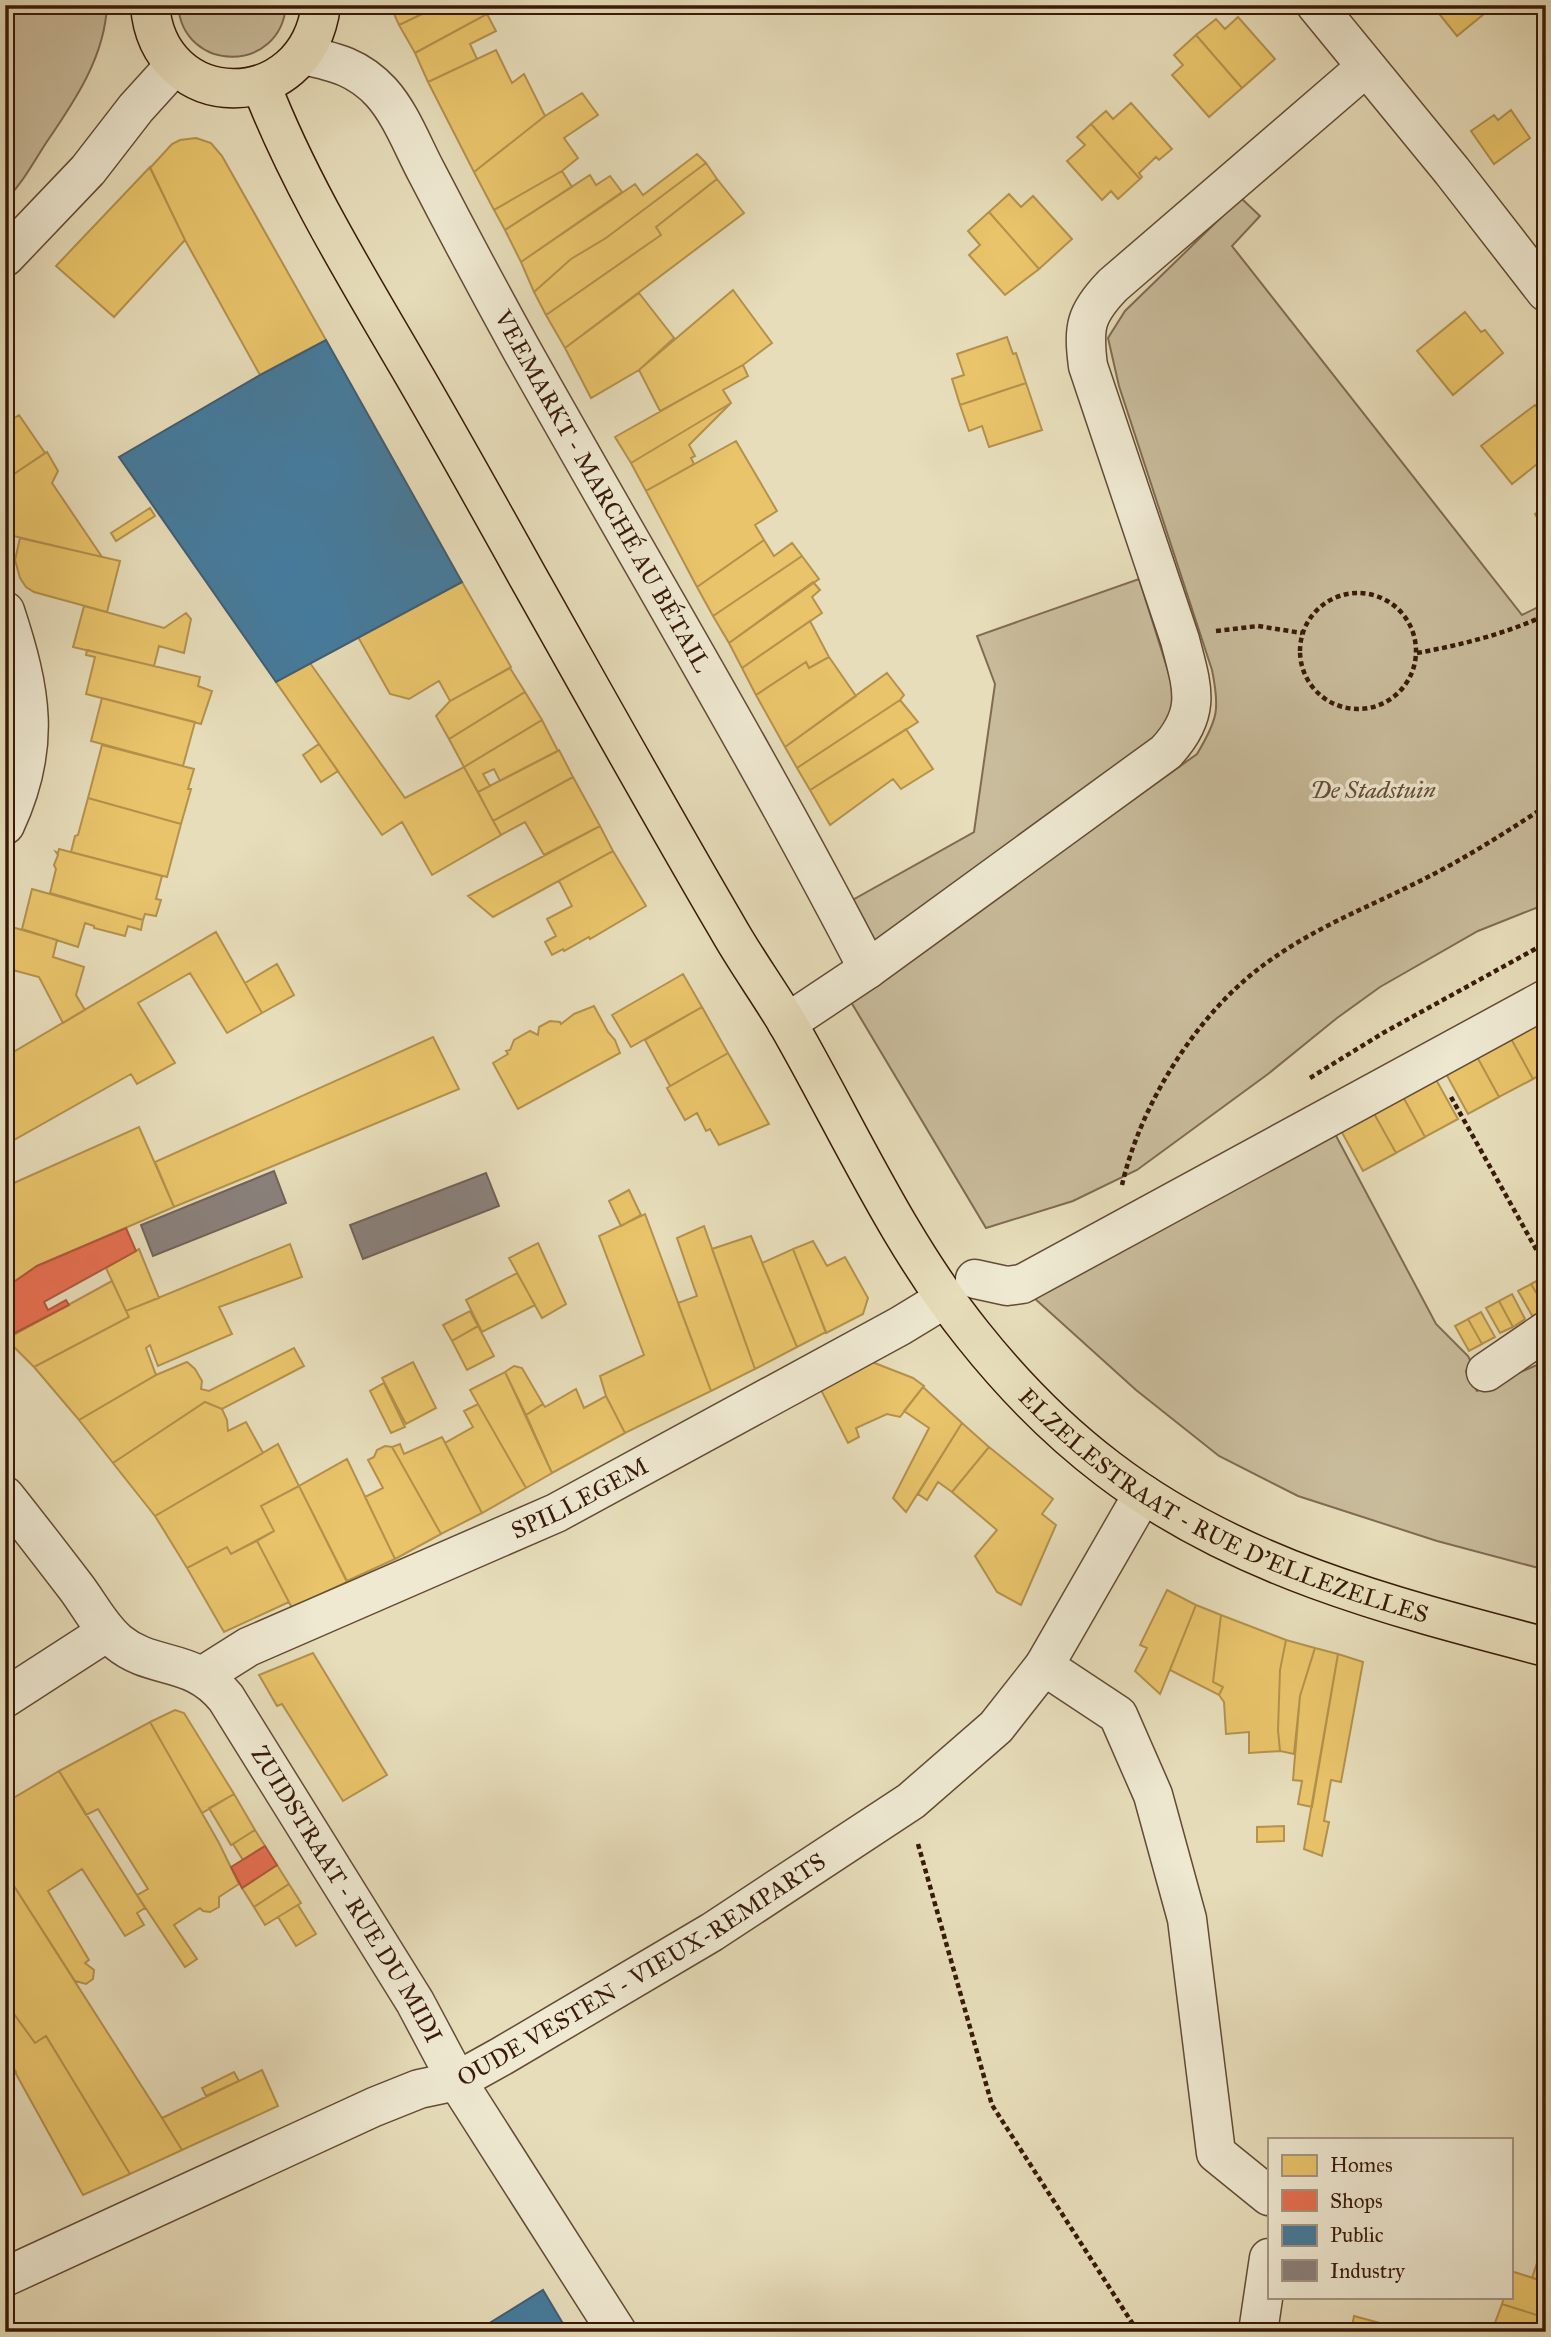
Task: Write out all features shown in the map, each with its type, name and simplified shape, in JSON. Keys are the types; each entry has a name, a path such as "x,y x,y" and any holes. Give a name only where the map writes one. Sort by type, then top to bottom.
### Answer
{"main road":[{"path":"150,5 156,37 175,65 200,82 238,89 261,85 284,73 304,55 319,22 321,5"},
{"name":"ELZELESTRAAT - RUE D'ELLEZELLES","path":"261,85 292,160 651,797 733,938 787,1023 899,1223 961,1288 978,1341 1038,1407 1108,1469 1186,1521 1276,1566 1341,1589 1546,1647"}],"street":[{"path":"1316,5 1452,171 1546,292"},
{"name":"VEEMARKT - MARCHÉ AU BÉTAIL","path":"304,55 333,61 357,70 389,102 480,274 609,507 698,657 820,874 868,969"},
{"path":"5,257 88,170 136,108 175,65"},
{"path":"787,1023 868,969 1166,752 1181,736 1190,715 1191,682 1180,640 1088,366 1084,334 1099,300 1113,285 1366,67"},
{"path":"5,611 25,678 29,714 28,749 23,773 5,825"},
{"path":"961,1288 1022,1284 1546,999"},
{"name":"SPILLEGEM","path":"202,1676 248,1647 556,1513 900,1326 961,1288"},
{"path":"1486,1372 1546,1331"},
{"name":"OUDE VESTEN - VIEUX-REMPARTS","path":"5,2277 374,2107 419,2089 457,2081 712,1932 911,1801 996,1727 1044,1666 1143,1494"},
{"path":"5,1496 107,1632 133,1653 180,1666 202,1676"},
{"path":"5,1698 107,1632"},
{"path":"1044,1666 1118,1715 1153,1795 1187,1919 1216,2153 1268,2195"},
{"name":"ZUIDSTRAAT - RUE DU MIDI","path":"202,1676 221,1692 237,1716 415,2002 457,2081 617,2332"},
{"path":"1258,2332 1268,2265"}],"path":[{"path":"1352,592 1385,598 1404,614 1415,636 1417,653 1410,676 1395,696 1381,705 1348,709 1318,694 1301,665 1299,649 1302,633 1321,605 1352,592"},
{"path":"1417,653 1452,647 1494,635 1546,615"},
{"path":"1180,640 1197,634 1258,626 1302,633"},
{"path":"1119,1196 1131,1153 1148,1110 1178,1058 1235,989 1270,960 1316,932 1419,882 1546,806"},
{"path":"1431,1062 1546,1268"},
{"path":"911,1801 919,1849 992,2105 1138,2332"}],"green space":[{"path":"5,5 107,5 101,43 86,78 27,173 5,201"},
{"path":"178,5 286,5 280,28 268,44 251,54 232,57 213,54 196,44 184,28"},
{"name":"De Stadstuin","path":"1241,198 1260,216 1232,246 1522,615 1546,603 1546,904 1478,931 1380,987 1268,1074 1137,1170 1073,1201 986,1228 851,1002 1197,754 1209,732 1216,704 1212,670 1119,386 1108,338 1125,311"},
{"path":"1139,579 1176,696 1168,729 873,942 864,919 849,902 974,832 995,684 977,636"},
{"path":"1334,1132 1436,1324 1468,1356 1472,1364 1466,1371 1477,1391 1546,1361 1546,1570 1437,1541 1298,1496 1219,1456 1136,1390 1033,1297"}],"building: Homes":[{"path":"390,5 441,5 399,25"},
{"path":"441,5 483,5 487,14 415,53 399,25"},
{"path":"1432,5 1495,5 1457,36"},
{"path":"487,14 496,31 470,44 477,59 428,82 415,53"},
{"path":"1238,17 1275,59 1242,88 1196,35 1216,19 1225,29"},
{"path":"1196,35 1242,88 1209,117 1172,75 1183,65 1174,55"},
{"path":"496,50 512,83 524,74 545,116 474,172 428,82"},
{"path":"582,93 598,115 564,138 578,158 562,171 494,210 474,172 545,116"},
{"path":"1131,103 1172,149 1159,160 1156,157 1139,173 1142,177 1140,179 1091,124 1106,111 1113,119"},
{"path":"1511,110 1530,138 1494,164 1471,131 1494,115 1498,120"},
{"path":"1091,124 1140,179 1118,199 1111,191 1102,200 1067,161 1085,145 1077,137"},
{"path":"196,138 211,143 222,156 326,340 260,375 185,240 150,168 172,144"},
{"path":"697,154 706,163 606,238 571,259 534,292 521,262 635,184 643,195"},
{"path":"706,163 717,179 656,227 661,235 546,315 534,292 571,259 606,238"},
{"path":"150,167 185,240 114,317 56,266"},
{"path":"562,171 572,187 505,230 494,210"},
{"path":"590,175 596,185 610,176 622,192 521,262 505,230"},
{"path":"717,179 744,213 565,348 546,315 661,235 656,227"},
{"path":"1009,194 1021,207 1033,196 1072,239 1039,269 989,212"},
{"path":"989,212 1039,269 1005,295 969,255 980,245 968,231"},
{"path":"733,290 772,343 743,365 660,411 639,370"},
{"path":"639,293 674,338 639,370 591,398 565,348"},
{"path":"1465,312 1481,332 1485,330 1503,353 1453,395 1417,351"},
{"path":"1007,337 1013,354 1016,353 1026,383 960,405 952,379 964,375 957,354"},
{"path":"743,365 748,376 723,390 731,403 631,463 615,437"},
{"path":"1026,383 1042,430 989,447 982,426 969,431 960,405"},
{"path":"731,403 689,445 695,456 691,458 694,464 646,491 631,463"},
{"path":"1535,405 1546,417 1546,457 1512,484 1481,446"},
{"path":"19,415 45,453 5,480 5,424"},
{"path":"736,441 777,511 755,525 764,540 697,587 646,491"},
{"path":"47,452 58,471 52,483 102,557 5,534 5,480"},
{"path":"1546,506 1546,538 1538,527 1541,524 1535,514"},
{"path":"150,508 155,516 116,541 111,533"},
{"path":"20,538 120,561 107,612 34,592 26,587 20,578 15,560"},
{"path":"764,540 774,556 792,543 802,556 713,616 697,587"},
{"path":"802,556 819,579 729,643 713,616"},
{"path":"462,582 511,667 450,701 439,681 409,699 390,694 358,637"},
{"path":"813,582 820,590 812,597 822,613 742,668 729,643"},
{"path":"84,606 164,628 186,613 191,619 184,653 159,646 154,666 73,647"},
{"path":"810,621 829,657 809,668 806,662 756,695 742,668"},
{"path":"87,650 200,677 198,686 212,691 201,724 86,694 95,657 86,655"},
{"path":"829,657 856,696 785,747 756,695 806,662 809,668"},
{"path":"310,663 405,798 464,767 501,835 432,875 402,822 382,835 276,682"},
{"path":"510,668 525,692 449,739 436,716 450,701"},
{"path":"887,673 904,695 900,700 797,768 785,747"},
{"path":"525,692 542,720 464,767 449,739"},
{"path":"102,698 195,722 183,766 91,741"},
{"path":"900,700 918,722 810,790 797,768"},
{"path":"542,720 558,751 500,781 494,769 483,774 490,786 478,792 464,767"},
{"path":"906,729 933,769 901,789 893,779 830,825 810,790"},
{"path":"319,744 338,771 321,782 303,755"},
{"path":"102,745 194,769 181,824 88,798"},
{"path":"559,750 573,777 493,821 478,792"},
{"path":"573,777 600,826 544,855 525,822 501,835 493,821"},
{"path":"88,798 181,824 167,877 71,852"},
{"path":"600,826 613,851 493,917 468,896"},
{"path":"59,849 162,876 156,899 161,900 156,916 145,914 143,920 50,893 56,869 56,852 58,853"},
{"path":"613,851 646,906 590,939 589,937 552,955 545,942 556,936 547,919 572,906 559,881"},
{"path":"32,889 143,920 141,930 128,926 125,936 85,923 78,947 22,929"},
{"path":"5,925 57,940 53,957 84,967 76,995 85,1010 63,1023 39,977 5,968"},
{"path":"216,932 262,1013 227,1033 190,973 138,1003 175,1063 137,1084 131,1074 5,1145 5,1057"},
{"path":"277,964 294,995 262,1013 245,983"},
{"path":"5,968 14,970 5,1001"},
{"path":"683,974 702,1007 631,1047 612,1015"},
{"path":"594,1006 620,1053 518,1109 493,1063 508,1054 506,1051 510,1050 514,1040 530,1031 538,1035 539,1027 550,1021 561,1024 574,1014"},
{"path":"702,1007 728,1053 670,1086 645,1040"},
{"path":"1539,1018 1546,1029 1546,1071 1533,1079 1509,1035"},
{"path":"1509,1035 1533,1079 1499,1097 1475,1053"},
{"path":"433,1037 459,1089 174,1207 155,1162"},
{"path":"728,1053 769,1124 719,1145 710,1129 706,1131 697,1113 685,1120 667,1088"},
{"path":"1475,1053 1499,1097 1468,1114 1444,1070"},
{"path":"1434,1076 1458,1119 1425,1137 1401,1093"},
{"path":"1401,1093 1425,1137 1396,1153 1372,1110"},
{"path":"1372,1110 1396,1153 1363,1171 1339,1127"},
{"path":"139,1127 174,1207 37,1266 5,1288 5,1187"},
{"path":"629,1190 641,1215 621,1226 609,1201"},
{"path":"645,1214 711,1391 625,1433 606,1396 600,1376 644,1355 599,1236"},
{"path":"704,1226 755,1369 711,1391 678,1303 697,1296 677,1238"},
{"path":"751,1236 797,1347 755,1369 712,1249"},
{"path":"813,1241 827,1266 845,1257 868,1298 863,1314 826,1333 793,1249"},
{"path":"538,1243 566,1304 542,1318 509,1258"},
{"path":"290,1244 302,1277 219,1307 232,1334 158,1366 150,1345 146,1348 156,1375 79,1420 34,1367 129,1317 126,1311"},
{"path":"139,1249 159,1298 126,1311 106,1268"},
{"path":"793,1249 826,1332 797,1347 762,1263"},
{"path":"517,1273 535,1305 482,1332 466,1300"},
{"path":"1544,1277 1546,1280 1546,1309 1531,1284"},
{"path":"112,1281 129,1317 34,1367 6,1339"},
{"path":"1531,1284 1546,1309 1533,1317 1518,1291"},
{"path":"1512,1294 1525,1319 1513,1327 1499,1301"},
{"path":"1499,1301 1513,1327 1500,1333 1486,1308"},
{"path":"470,1311 478,1326 452,1341 443,1325"},
{"path":"1481,1312 1495,1337 1482,1344 1468,1319"},
{"path":"1468,1319 1482,1344 1469,1351 1455,1326"},
{"path":"478,1326 494,1356 467,1370 452,1341"},
{"path":"294,1348 304,1366 222,1409 205,1402 113,1463 79,1420 156,1375 187,1362 202,1381 201,1389 209,1391"},
{"path":"413,1362 436,1408 406,1424 382,1378"},
{"path":"872,1362 913,1378 924,1386 900,1417 887,1414 856,1428 859,1437 848,1443 821,1390"},
{"path":"514,1366 522,1368 543,1404 526,1415 505,1372"},
{"path":"505,1372 552,1473 526,1488 470,1390"},
{"path":"384,1383 405,1427 391,1433 370,1391"},
{"path":"923,1387 962,1423 906,1512 893,1498 929,1428 904,1411"},
{"path":"576,1389 584,1408 606,1396 625,1433 552,1473 526,1415"},
{"path":"205,1402 222,1409 228,1431 246,1422 263,1453 155,1516 113,1463"},
{"path":"478,1404 526,1488 482,1513 445,1443 473,1427 464,1411"},
{"path":"962,1423 989,1447 952,1492 938,1482 927,1500 918,1494"},
{"path":"442,1437 482,1513 441,1534 392,1447 400,1444 404,1454"},
{"path":"278,1444 299,1486 261,1506 274,1531 231,1554 227,1547 187,1568 155,1516"},
{"path":"385,1446 392,1447 441,1534 395,1559 365,1497 383,1488 368,1460"},
{"path":"989,1447 1053,1499 1042,1514 1056,1525 1021,1605 997,1592 975,1556 997,1530 952,1492"},
{"path":"347,1459 395,1559 347,1581 299,1486"},
{"path":"299,1486 347,1582 292,1608 257,1541 274,1531 261,1506"},
{"path":"257,1541 289,1602 224,1632 187,1568 227,1547 231,1554"},
{"path":"1167,1590 1196,1605 1160,1694 1135,1671 1147,1648 1140,1645"},
{"path":"1196,1605 1221,1615 1213,1682 1223,1687 1219,1695 1170,1670"},
{"path":"1221,1615 1286,1640 1280,1670 1280,1751 1249,1753 1249,1732 1226,1734 1224,1702 1219,1695 1223,1687 1213,1682"},
{"path":"1286,1640 1315,1648 1300,1696 1294,1754 1280,1751 1278,1730 1280,1670"},
{"path":"1315,1648 1338,1654 1312,1807 1298,1804 1302,1781 1293,1780 1300,1696"},
{"path":"313,1653 387,1775 343,1801 282,1704 277,1706 259,1675"},
{"path":"1338,1654 1363,1662 1341,1782 1331,1780 1324,1821 1329,1822 1322,1856 1304,1849"},
{"path":"175,1710 184,1713 234,1794 202,1813 150,1722"},
{"path":"150,1722 219,1843 239,1884 219,1897 219,1907 210,1912 200,1908 174,1925 197,1959 185,1967 137,1895 148,1889 98,1809 86,1815 59,1771"},
{"path":"59,1771 145,1908 137,1913 144,1925 125,1936 82,1869 48,1891 89,1960 85,1963 94,1970 93,1979 86,1984 75,1981 5,1872 5,1803"},
{"path":"234,1794 255,1830 231,1845 209,1808"},
{"path":"1284,1826 1284,1841 1257,1842 1257,1827"},
{"path":"255,1830 265,1846 243,1860 233,1844"},
{"path":"277,1865 289,1884 254,1907 242,1888"},
{"path":"5,1872 182,2150 130,2174 46,2036 35,2043 9,2007 5,1993"},
{"path":"289,1884 301,1903 265,1925 254,1907"},
{"path":"298,1905 316,1934 296,1946 278,1917"},
{"path":"5,1993 9,2007 35,2043 46,2036 130,2174 83,2195 5,2054"},
{"path":"5,2054 16,2072 5,2078"},
{"path":"262,2070 278,2106 182,2150 162,2118"},
{"path":"234,2072 239,2081 206,2096 202,2088"},
{"path":"1541,2251 1546,2253 1546,2282 1532,2278"},
{"path":"1512,2271 1546,2282 1546,2318 1502,2304 1504,2298 1512,2298"},
{"path":"1502,2304 1546,2318 1546,2332 1492,2331"},
{"path":"1354,2316 1413,2332 1351,2332"}],"building: Shops":[{"path":"126,1228 136,1251 44,1302 48,1310 66,1300 69,1305 5,1338 5,1288 37,1266"},
{"path":"265,1846 277,1865 242,1888 231,1867"}],"building: Public":[{"path":"326,340 462,582 276,682 119,457"},
{"path":"543,2290 568,2332 475,2332"}],"building: Industry":[{"path":"274,1171 286,1203 153,1256 141,1225"},
{"path":"486,1173 499,1206 363,1259 350,1225"}]}
